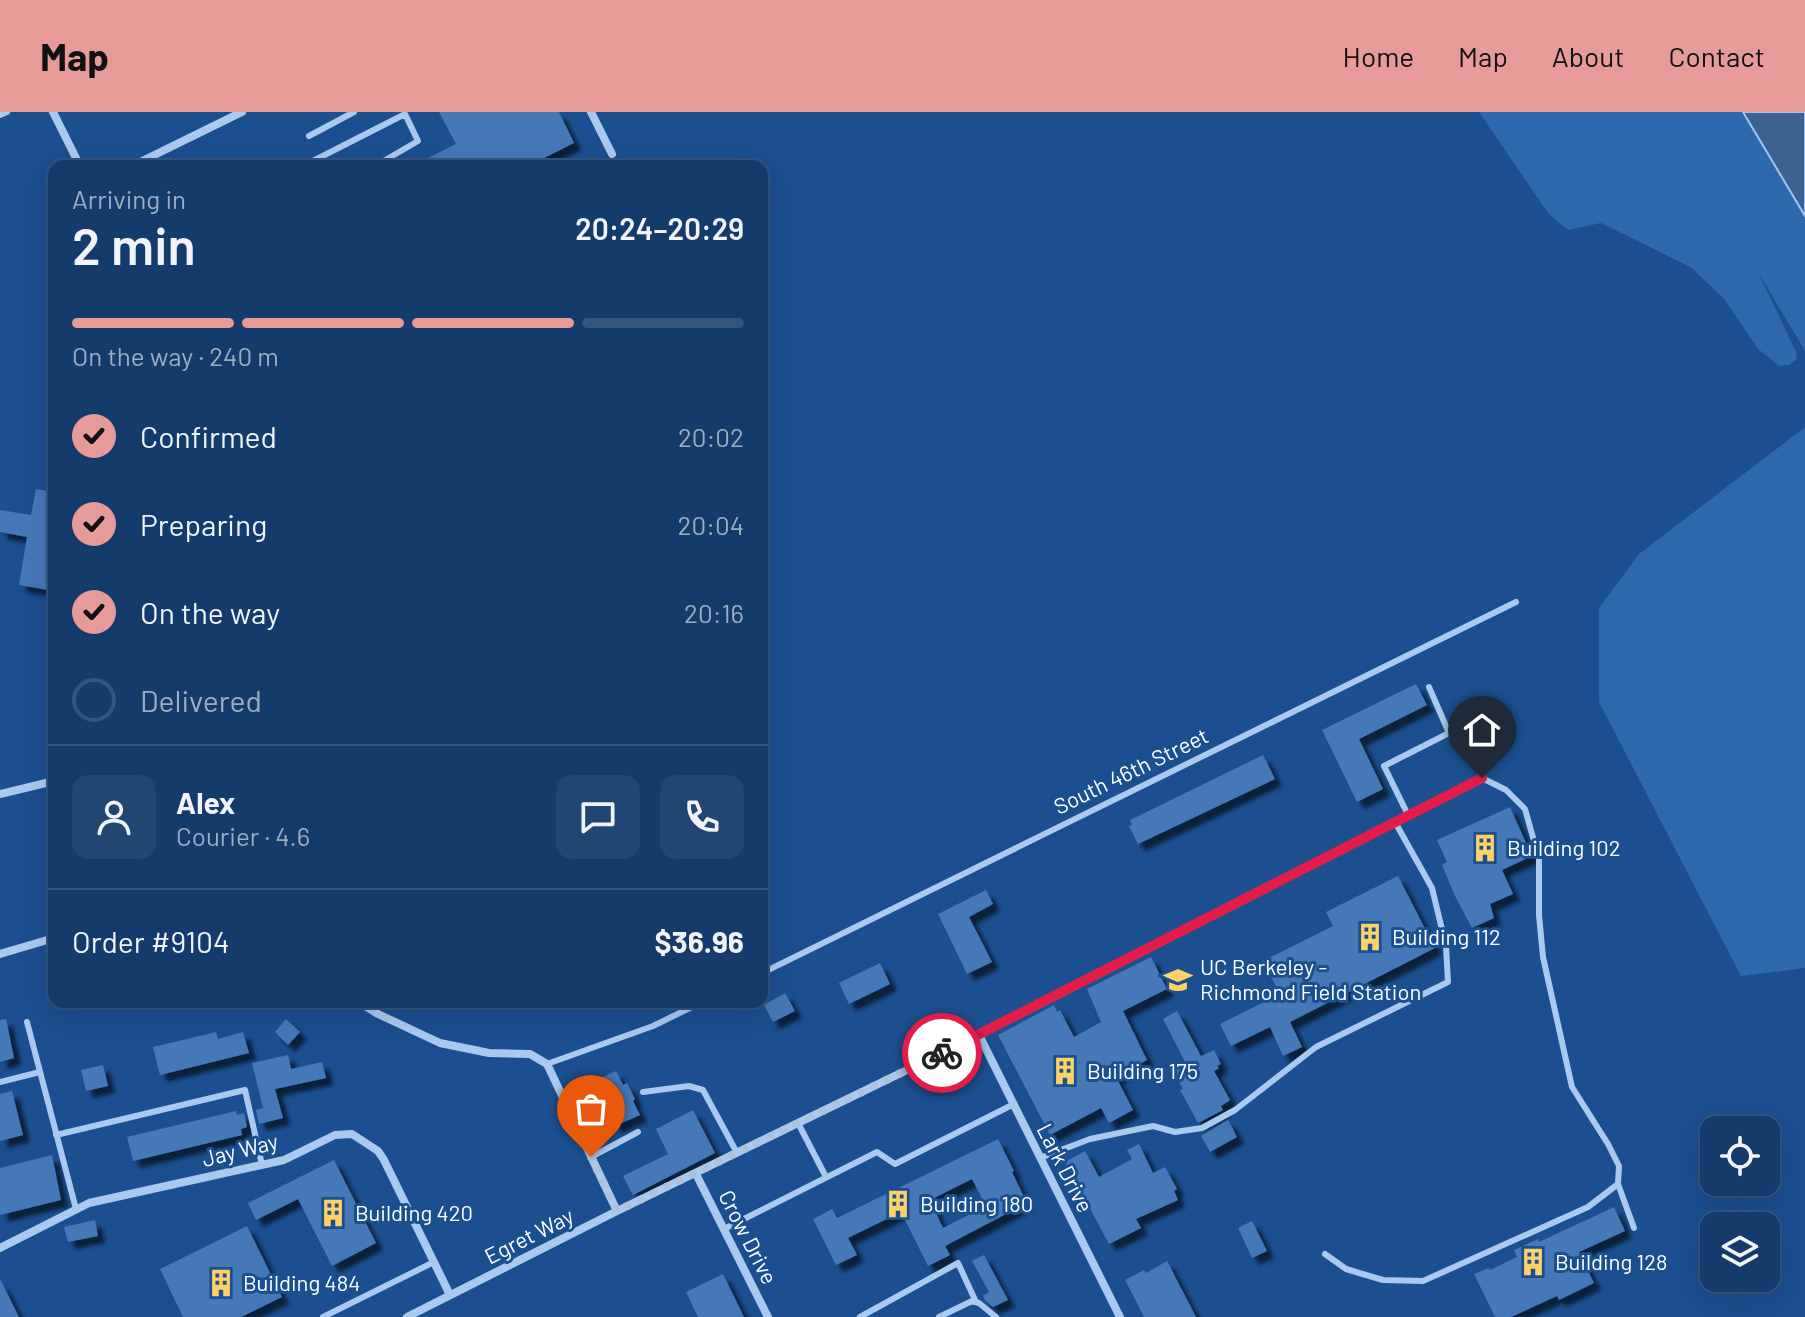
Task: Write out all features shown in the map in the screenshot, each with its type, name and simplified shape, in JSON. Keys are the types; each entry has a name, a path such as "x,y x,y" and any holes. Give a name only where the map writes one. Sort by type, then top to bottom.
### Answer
{"street":[{"path":"53,112 77,160"},
{"path":"144,160 242,112"},
{"path":"591,112 612,154"},
{"name":"Egret Way","path":"407,1317 979,1035 1482,778"},
{"path":"0,794 48,782"},
{"path":"0,954 48,940"},
{"path":"368,1008 440,1043 489,1053 530,1054 547,1064 617,1211"},
{"name":"Lark Drive","path":"979,1035 1120,1317"},
{"name":"Jay Way","path":"0,1248 89,1203 284,1160 335,1135 352,1134 378,1151 384,1160 450,1295"},
{"name":"Crow Drive","path":"696,1174 768,1317"}],"lane":[{"path":"0,115 7,112"},
{"path":"309,136 354,112"},
{"path":"315,160 405,114 418,141 385,160"},
{"name":"South 46th Street","path":"768,970 1516,602"},
{"path":"1408,815 1384,766 1449,733 1429,687"},
{"path":"1482,778 1506,790 1525,809 1539,859 1543,957 1572,1087 1619,1166 1618,1184 1634,1228"},
{"path":"1040,1158 1090,1139 1153,1126 1175,1132 1202,1128 1235,1110 1316,1047 1448,982 1446,946 1432,888 1395,822"},
{"path":"547,1064 653,1026 690,1008"},
{"path":"27,1022 76,1209"},
{"path":"0,1082 40,1072"},
{"path":"643,1092 689,1086 703,1090 737,1153"},
{"path":"56,1135 245,1090 262,1165"},
{"path":"724,1229 877,1152 895,1164 1014,1104"},
{"path":"798,1123 826,1177"},
{"path":"591,1157 638,1132"},
{"path":"1325,1254 1346,1269 1383,1280 1423,1281 1588,1207 1618,1184"},
{"path":"323,1317 434,1262"},
{"path":"860,1317 958,1263 976,1302 996,1317"},
{"path":"939,1317 963,1304 976,1302"}],"shaded area":[{"path":"1479,112 1805,112 1805,351 1758,272 1796,352 1797,359 1789,365 1779,366 1758,349 1725,300 1692,268 1601,223 1568,230 1548,213"},
{"path":"1743,112 1805,112 1805,216"},
{"path":"1805,427 1805,968 1741,976 1599,702 1599,608 1639,554"}],"building":[{"path":"439,112 559,112 574,143 540,160 424,160 456,144"},
{"path":"36,489 48,491 48,590 19,585 27,537 0,532 0,510 31,515"},
{"path":"1416,684 1427,705 1359,739 1383,789 1357,802 1322,730"},
{"path":"1263,755 1275,779 1138,844 1129,826 1132,825 1130,820"},
{"name":"Building 102","path":"1510,807 1532,856 1502,870 1513,894 1490,904 1494,918 1472,928 1442,865 1447,862 1437,840"},
{"name":"Building 112","path":"1398,876 1435,948 1290,1022 1302,1047 1283,1056 1270,1027 1231,1046 1220,1024 1280,994 1263,961 1333,926 1326,912"},
{"path":"986,890 993,904 969,917 992,962 967,974 938,914"},
{"name":"Building 175","path":"1151,957 1167,989 1123,1011 1147,1060 1116,1077 1133,1110 1109,1123 1101,1108 1050,1135 998,1035 1054,1005 1057,1012 1060,1010 1074,1037 1101,1022 1087,989"},
{"path":"880,963 890,984 849,1004 839,983"},
{"path":"785,993 795,1011 773,1022 766,1008 768,1003"},
{"path":"1177,1011 1201,1056 1214,1050 1221,1064 1214,1071 1230,1100 1221,1106 1223,1110 1198,1123 1173,1070 1186,1064 1163,1019"},
{"path":"6,1019 14,1058 0,1062 0,1020"},
{"path":"286,1019 300,1032 288,1045 275,1032"},
{"path":"216,1032 218,1039 243,1032 249,1053 160,1075 153,1047"},
{"path":"288,1055 291,1069 322,1062 326,1078 275,1089 283,1118 259,1124 256,1110 263,1108 252,1063"},
{"path":"103,1065 108,1086 86,1091 81,1070"},
{"path":"616,1071 623,1085 627,1083 640,1115 615,1126 608,1113 604,1114 594,1094 598,1092 593,1082"},
{"path":"12,1091 23,1135 0,1141 0,1094"},
{"path":"693,1110 715,1153 633,1195 623,1176 668,1154 656,1129"},
{"path":"236,1111 237,1115 244,1113 247,1127 241,1129 242,1135 133,1161 127,1137"},
{"path":"1228,1120 1237,1137 1210,1152 1201,1136"},
{"name":"Building 180","path":"998,1139 1027,1203 945,1246 950,1255 928,1266 901,1212 848,1238 857,1255 836,1265 813,1219 832,1209 837,1218","holes":["972,1179 986,1206 943,1228 930,1200"]},
{"path":"1139,1144 1153,1173 1165,1167 1177,1189 1174,1191 1178,1200 1136,1219 1141,1228 1109,1244 1065,1162 1085,1151 1099,1177 1132,1159 1127,1150"},
{"path":"52,1155 61,1200 0,1215 0,1168"},
{"name":"Building 420","path":"334,1160 376,1243 332,1266 298,1199 256,1220 248,1203"},
{"name":"Building 128","path":"1614,1207 1625,1231 1579,1252 1594,1283 1559,1300 1557,1296 1511,1317 1495,1317 1474,1274 1517,1257 1514,1250 1538,1239 1539,1242"},
{"path":"95,1220 98,1236 68,1242 64,1227"},
{"path":"1252,1221 1267,1251 1252,1258 1238,1228"},
{"name":"Building 484","path":"247,1226 282,1297 241,1317 183,1317 160,1269"},
{"path":"984,1255 1008,1300 993,1307 983,1296 989,1292 972,1261"},
{"path":"1167,1261 1196,1317 1144,1317 1125,1280"},
{"path":"723,1274 744,1317 698,1317 686,1292"},
{"path":"0,1279 19,1317 0,1317"}],"way so far":[{"path":"591,1157 617,1211 942,1053"}],"place":[{"name":"Building 102","path":"1485,848"},
{"name":"Building 112","path":"1370,937"},
{"name":"UC Berkeley - Richmond Field Station","path":"1178,980"},
{"name":"Building 175","path":"1065,1071"},
{"name":"Building 180","path":"898,1204"},
{"name":"Building 420","path":"333,1213"},
{"name":"Building 128","path":"1533,1262"},
{"name":"Building 484","path":"221,1283"}],"route":[{"path":"942,1053 1482,778"}]}
